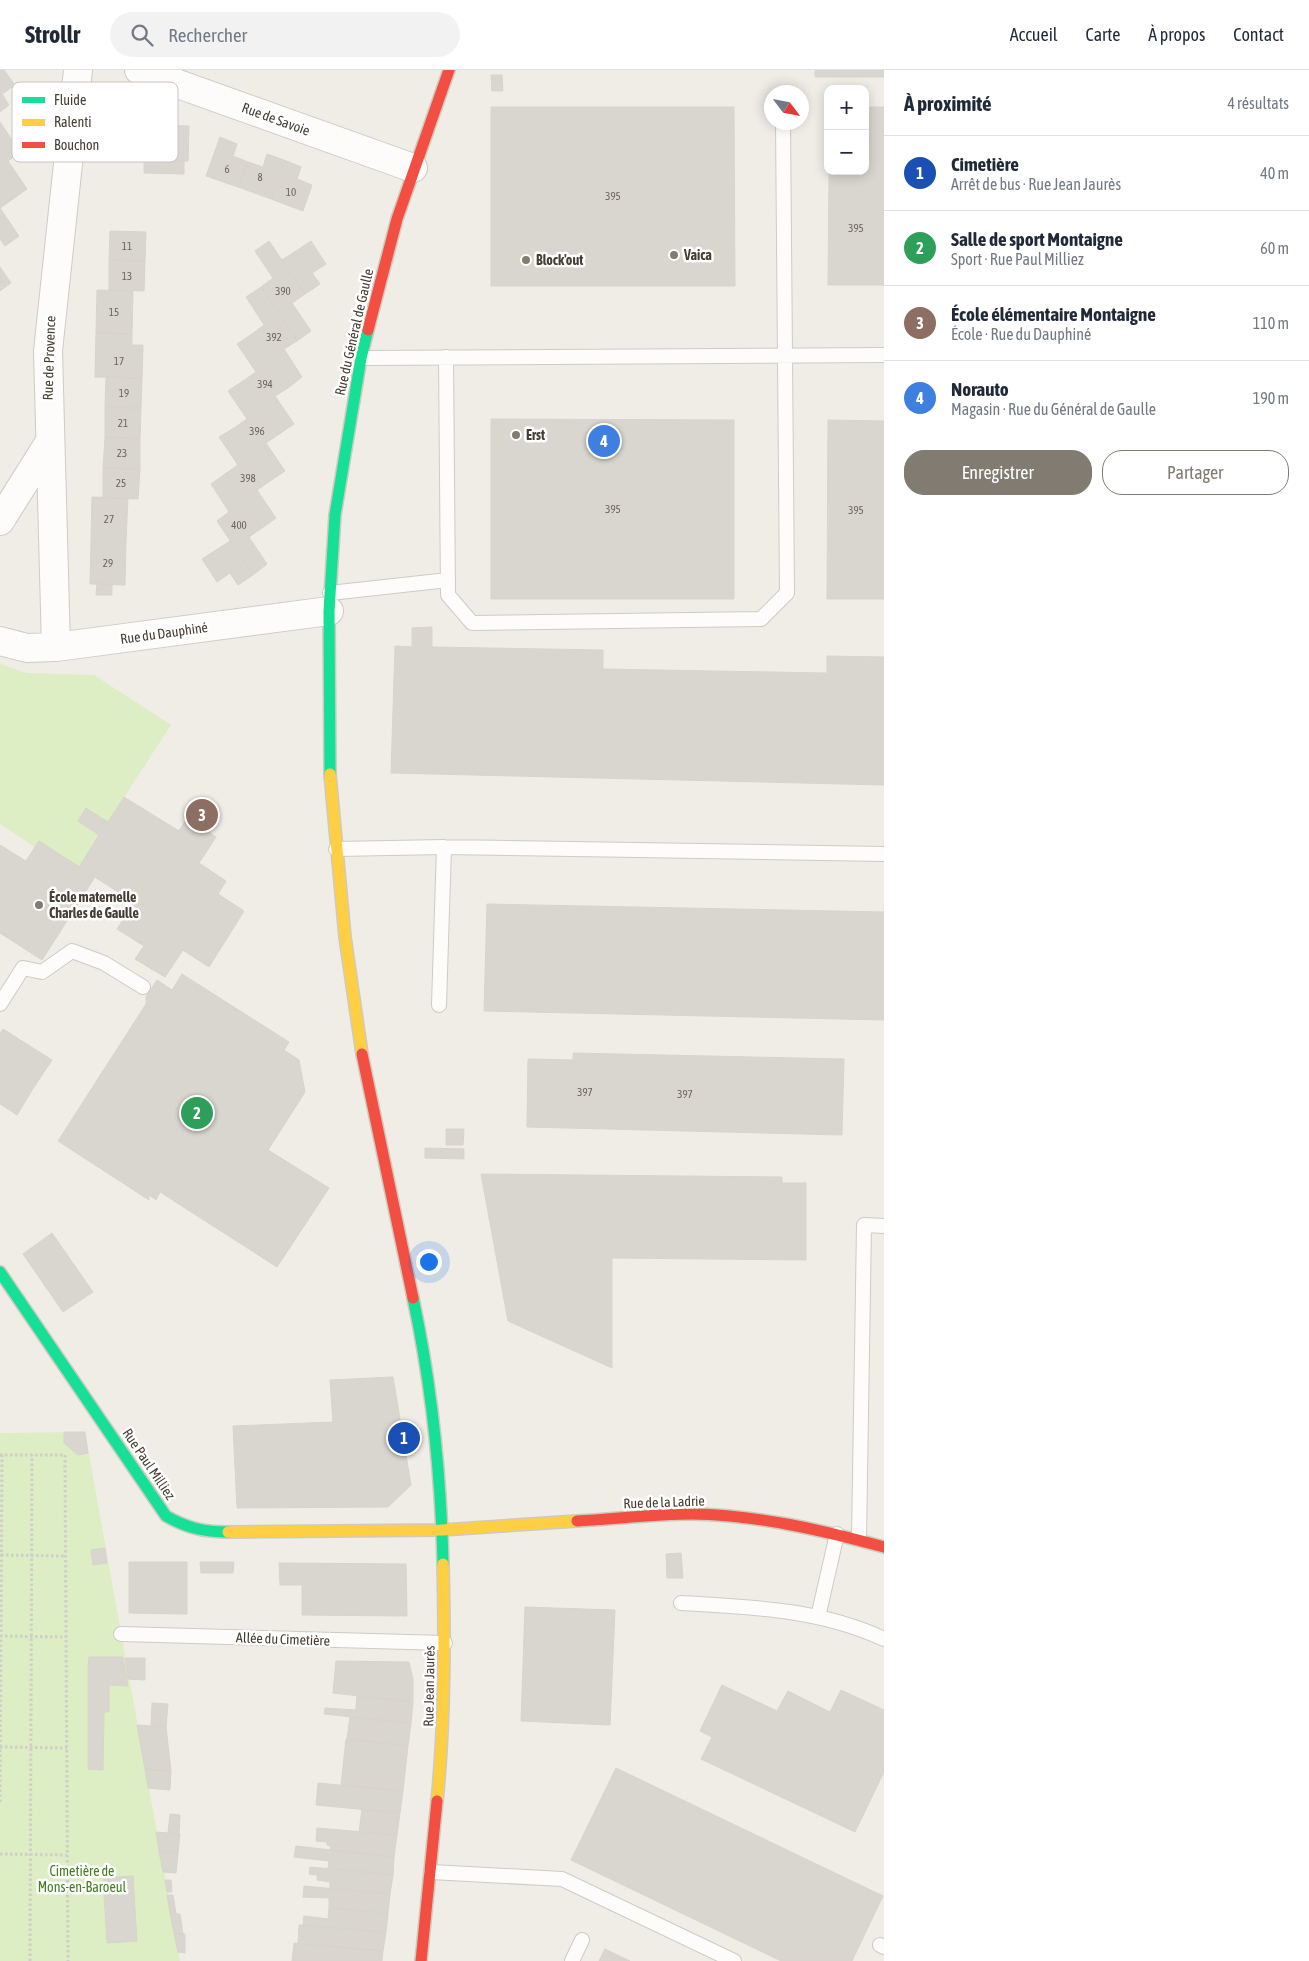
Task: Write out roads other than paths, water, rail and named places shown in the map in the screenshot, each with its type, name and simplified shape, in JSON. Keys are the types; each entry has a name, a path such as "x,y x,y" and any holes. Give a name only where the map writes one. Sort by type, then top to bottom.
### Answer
{"street":[{"name":"Rue de Savoie","path":"139,70 173,82"},
{"name":"Rue du Général de Gaulle","path":"336,849 330,776 330,602 339,490 361,358 397,219 413,168 449,70"},
{"name":"Rue de Savoie","path":"178,84 413,168"},
{"name":"Rue de Provence","path":"56,647 49,443 49,329 68,162"},
{"path":"0,521 49,443"},
{"name":"Rue du Dauphiné","path":"0,641 27,648 56,647 330,602"},
{"name":"Rue Jean Jaurès","path":"336,849 345,937 364,1058 417,1317 430,1410 442,1530 445,1643 443,1746 421,1961"},
{"name":"Rue Paul Milliez","path":"0,1272 166,1516 182,1525 205,1532 442,1530"},
{"name":"Rue de la Ladrie","path":"442,1530 692,1514 748,1518 837,1534 884,1546"}],"lane":[{"path":"446,357 448,595 472,623 761,619 786,593 783,130"},
{"path":"361,358 884,355"},
{"path":"330,602 448,580"},
{"path":"336,849 444,847 884,854"},
{"path":"439,1005 444,847"},
{"path":"0,1004 23,968 42,972 72,951 104,963 143,987"},
{"path":"860,1539 864,1225 884,1226"},
{"path":"818,1617 837,1534"},
{"path":"681,1603 760,1607 829,1618 884,1639"},
{"name":"Allée du Cimetière","path":"121,1634 445,1643"},
{"path":"431,1872 562,1879 734,1961"},
{"path":"572,1961 582,1940"}],"place":[{"name":"Vaica","path":"674,255"},
{"name":"Block'out","path":"526,260"},
{"name":"Erst","path":"516,435"},
{"name":"Norauto","path":"604,441"},
{"name":"École élémentaire Montaigne","path":"202,815"},
{"name":"École maternelle Charles de Gaulle","path":"39,905"},
{"name":"Salle de sport Montaigne","path":"197,1113"},
{"name":"Cimetière","path":"404,1438"}],"park label":[{"name":"Cimetière de Mons-en-Baroeul","path":"82,1879"}]}
